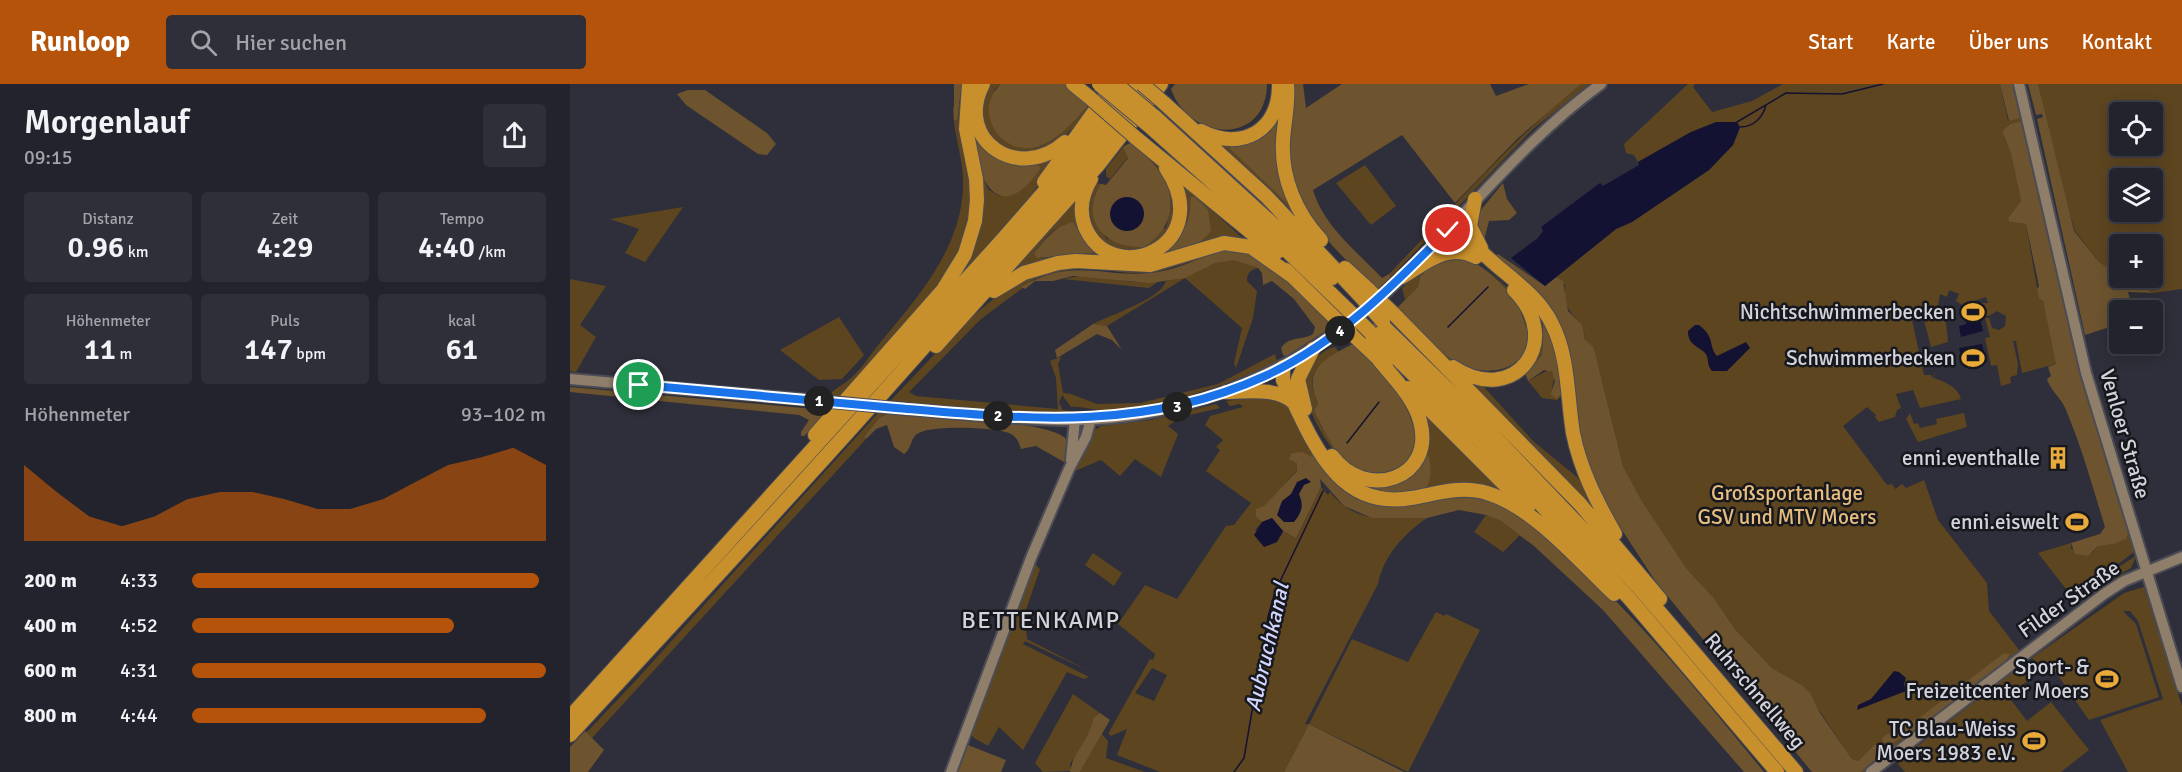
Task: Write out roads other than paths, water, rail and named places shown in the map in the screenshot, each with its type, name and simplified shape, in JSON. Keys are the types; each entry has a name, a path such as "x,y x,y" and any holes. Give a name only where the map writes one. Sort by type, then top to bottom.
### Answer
{"highway":[{"path":"748,519 816,434 937,297 957,270 971,238 977,200 976,179 966,129 969,84"},
{"path":"983,84 975,107 979,129 992,147 1012,158 1032,159 1053,152 1091,114"},
{"path":"1099,84 1150,120"},
{"path":"1003,239 1091,114 1115,84 1150,120 1360,300 1629,598 1777,772"},
{"path":"570,717 1003,239 1064,169 1131,84"},
{"path":"570,735 833,450 1074,176 1144,84 1359,280"},
{"path":"934,349 1099,164 1161,84"},
{"path":"1181,117 1202,132 1219,139 1247,137 1268,123 1279,97 1279,84"},
{"path":"1287,84 1284,162 1294,199 1300,215 1312,230 1359,280 1360,300"},
{"path":"1075,85 1212,202 1292,276 1686,665"},
{"path":"1099,164 1084,196 1082,219 1087,230 1102,248 1114,254 1138,257 1156,250 1169,240 1176,231 1181,213 1179,189 1154,153"},
{"path":"1266,196 1382,323 1540,482 1682,637"},
{"path":"1382,323 1424,343 1466,375 1482,380 1500,380 1510,376 1520,370 1531,357 1536,334 1527,306 1482,257 1470,226 1476,199"},
{"path":"1212,202 1360,300"},
{"path":"1448,230 1459,244 1482,257 1538,303 1553,325 1561,351 1574,433 1588,482 1601,510 1636,568"},
{"path":"833,450 993,292 1024,273 1058,263 1075,261 1150,265 1170,261 1212,245 1234,243 1263,253 1292,276"},
{"path":"1402,277 1431,259 1452,251 1482,257"},
{"path":"1424,343 1580,504 1636,568 1668,609 1682,637"},
{"path":"1313,349 1298,379 1300,406 1329,467 1355,491 1377,499 1399,500 1453,490 1486,493 1512,504 1569,551"},
{"path":"1282,367 1283,380 1334,459 1348,472 1372,482 1386,482 1400,476 1411,466 1418,454 1422,428 1408,396 1379,360"},
{"path":"1226,392 1271,392 1283,395 1300,406"},
{"name":"Ruhrschnellweg","path":"1682,637 1797,772"}],"main road":[{"path":"570,379 905,409 1075,419 1158,411 1226,392 1282,367 1348,325 1402,277 1554,120 1601,84"},
{"name":"Venloer Straße","path":"2019,84 2086,373 2182,687"},
{"path":"1069,469 1075,442 1075,419"},
{"path":"951,772 1031,558 1069,469 1086,437 1091,419"},
{"name":"Filder Straße","path":"1871,772 2104,594 2146,571 2182,557"}],"waterway":[{"name":"Aubruchkanal","path":"1737,122 1786,93 1842,94 1883,84"},
{"path":"1740,127 1750,125 1757,120 1763,114 1766,105"},
{"name":"Aubruchkanal","path":"1448,327 1488,287"},
{"name":"Aubruchkanal","path":"1347,443 1379,402"},
{"name":"Aubruchkanal","path":"1234,772 1244,758 1268,617 1275,592 1323,491"}],"place":[{"name":"Nichtschwimmerbecken","path":"1973,312"},
{"name":"Schwimmerbecken","path":"1973,358"},
{"name":"enni.eventhalle","path":"2058,458"},
{"name":"enni.eiswelt","path":"2077,522"},
{"name":"Sport- & Freizeitcenter Moers","path":"2107,679"},
{"name":"TC Blau-Weiss Moers 1983 e.V.","path":"2034,741"}],"district":[{"name":"BETTENKAMP","path":"1041,620"}],"park label":[{"name":"Großsportanlage GSV und MTV Moers","path":"1787,505"}]}
